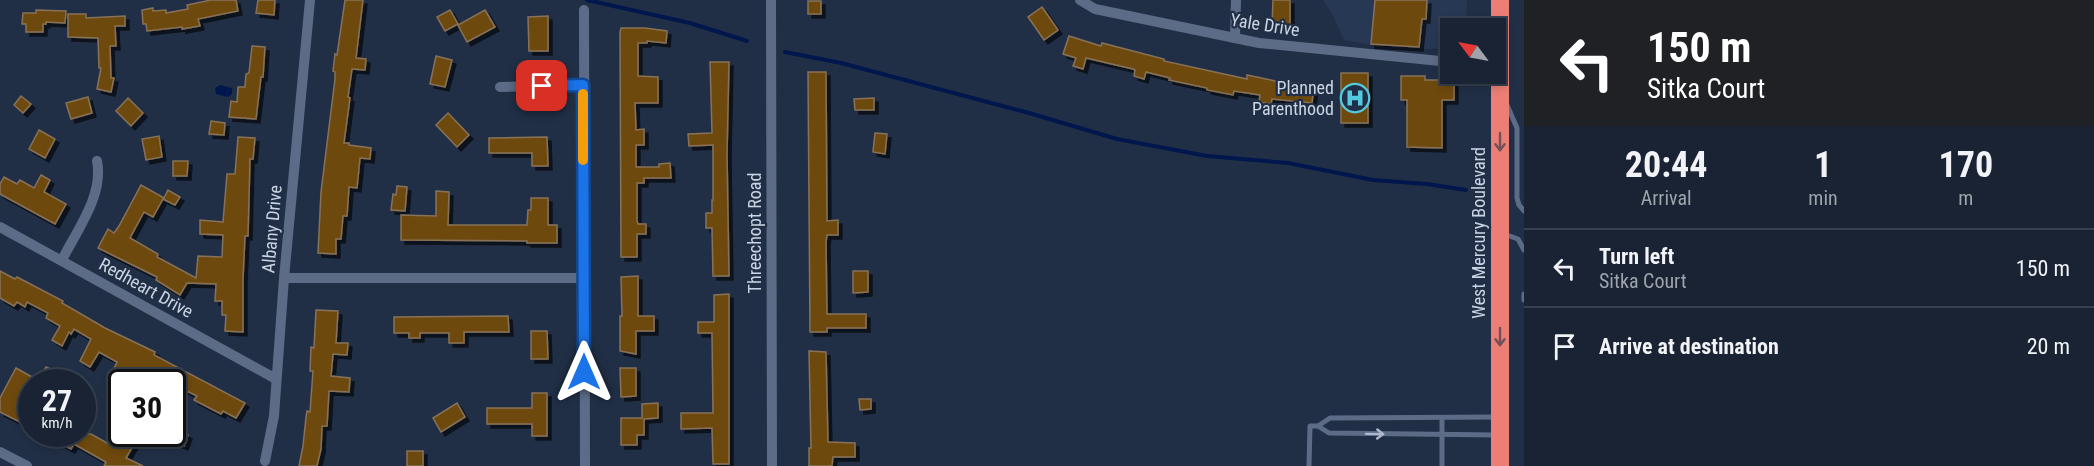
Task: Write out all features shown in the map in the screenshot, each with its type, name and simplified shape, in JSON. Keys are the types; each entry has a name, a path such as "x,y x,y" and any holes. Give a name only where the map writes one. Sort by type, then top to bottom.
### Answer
{"highway":[{"name":"West Mercury Boulevard","path":"1499,18 1500,0"},
{"name":"West Mercury Boulevard","path":"1499,84 1500,466"}],"street":[{"name":"Albany Drive","path":"265,460 274,416 284,278 310,0"},
{"name":"Threechopt Road","path":"771,0 772,466"},
{"name":"Yale Drive","path":"1080,0 1095,9 1235,38 1283,46 1440,61"},
{"path":"1235,38 1236,0"},
{"path":"584,10 585,466"},
{"path":"500,87 583,85"},
{"path":"62,260 95,193 99,176 97,161"},
{"name":"Redheart Drive","path":"0,227 276,379"},
{"path":"284,278 583,278"},
{"path":"0,452 27,466"}],"lane":[{"path":"1500,90 1517,128 1517,198 1524,211"},
{"path":"1500,233 1518,239 1524,250"},
{"path":"1524,294 1524,300"},
{"path":"1318,426 1330,418 1500,417"},
{"path":"1442,418 1442,466"},
{"path":"1309,466 1310,426 1318,426 1329,433 1500,436"}],"shaded area":[{"path":"1323,0 1467,0 1466,18 1440,18 1440,48 1372,45 1344,40 1333,15"},
{"path":"220,85 232,88 232,94 228,97 216,94 215,88"}],"building":[{"path":"211,0 236,0 238,11 198,19 200,26 182,29 182,27 147,31 146,24 143,24 142,10 153,8 153,11 166,10 166,13 188,9 187,5"},
{"path":"258,0 275,0 274,15 256,13"},
{"path":"345,0 363,0 356,58 366,59 365,70 352,69 344,143 371,148 370,159 360,158 357,188 349,187 347,216 343,216 341,239 336,239 336,254 318,253 321,192 335,79 333,71"},
{"path":"1273,0 1290,0 1290,25 1272,25"},
{"path":"1375,0 1427,0 1426,19 1422,19 1419,47 1371,44"},
{"path":"808,1 821,1 821,14 808,14"},
{"path":"1042,7 1058,30 1044,40 1028,17"},
{"path":"36,10 66,11 65,23 46,22 43,24 43,32 26,32 26,24 22,24 23,13 36,13"},
{"path":"450,10 458,24 445,31 437,17"},
{"path":"485,10 495,27 467,42 458,25"},
{"path":"68,14 86,14 86,18 125,16 125,26 115,26 116,46 110,46 111,78 114,78 111,92 97,89 101,68 99,68 98,38 68,37"},
{"path":"548,16 548,51 529,51 528,17"},
{"path":"621,28 667,31 666,43 647,41 647,43 638,43 638,76 658,77 658,103 635,103 636,130 644,129 644,145 636,145 636,167 659,167 659,164 670,163 671,178 644,178 644,183 637,183 637,221 638,224 646,224 646,234 637,234 637,257 621,257"},
{"path":"1069,36 1101,46 1102,43 1164,59 1164,61 1247,79 1247,75 1275,81 1314,85 1312,103 1272,99 1271,104 1259,102 1260,95 1234,91 1233,95 1207,90 1207,88 1169,80 1170,78 1146,72 1144,79 1134,76 1135,70 1133,69 1086,58 1083,69 1073,66 1076,58 1063,54"},
{"path":"252,46 265,47 256,119 229,117 231,101 237,102 238,87 245,87"},
{"path":"436,56 452,60 445,87 430,84"},
{"path":"710,62 729,62 727,154 729,276 713,276 712,228 706,228 706,213 712,213 713,145 689,146 688,134 712,133"},
{"path":"808,72 826,72 827,221 838,220 838,235 827,235 826,242 827,314 866,314 866,328 827,328 827,332 810,332"},
{"name":"Planned Parenthood","path":"1341,73 1368,73 1368,123 1341,123"},
{"path":"1401,76 1425,76 1425,80 1440,80 1440,84 1454,84 1454,100 1442,100 1442,148 1407,147 1407,100 1401,100"},
{"path":"21,96 31,104 23,113 14,105"},
{"path":"88,97 92,113 71,119 66,103"},
{"path":"128,98 143,113 131,126 116,111"},
{"path":"874,98 874,110 855,110 854,99"},
{"path":"448,113 469,135 457,147 436,125"},
{"path":"211,121 225,123 224,135 209,134"},
{"path":"39,130 55,139 45,158 29,149"},
{"path":"875,133 887,134 885,154 873,152"},
{"path":"159,136 162,157 146,160 142,139"},
{"path":"238,137 255,138 253,159 250,159 248,236 245,236 243,332 225,331 226,315 222,315 222,301 215,301 216,284 187,283 180,295 156,280 157,277 98,248 108,229 114,233 119,226 141,185 164,198 168,190 180,197 175,205 163,199 153,217 144,212 130,238 158,254 157,257 196,278 198,256 222,257 223,235 200,234 200,220 223,222 227,174 235,174"},
{"path":"547,137 548,166 532,166 532,153 489,153 489,138"},
{"path":"173,161 188,161 187,176 173,176"},
{"path":"41,175 50,180 44,192 66,204 55,224 0,194 0,184 4,177 17,184 20,180 34,188"},
{"path":"397,186 407,187 405,211 391,210 393,194 396,195"},
{"path":"436,191 449,192 448,225 527,225 531,198 548,198 548,225 557,225 557,243 401,240 401,215 436,216"},
{"path":"0,271 15,279 17,277 63,301 62,303 105,328 155,352 154,355 181,369 114,369 117,362 99,352 90,367 80,361 91,339 74,329 71,334 69,332 62,346 52,340 60,326 46,318 48,313 27,302 25,307 17,302 14,306 0,298"},
{"path":"853,271 868,271 868,292 853,293"},
{"path":"638,276 638,316 654,316 654,331 636,331 636,354 620,351 621,277"},
{"path":"729,294 729,464 713,464 712,428 681,429 681,413 713,413 712,333 698,333 698,322 714,322 714,295"},
{"path":"316,310 338,311 336,343 348,343 347,355 333,354 331,376 350,378 349,392 329,391 327,426 322,426 321,449 317,466 299,466 307,411 310,412 313,371 310,371 311,347 314,348"},
{"path":"508,316 509,332 464,332 464,343 449,343 449,333 420,333 420,338 409,338 409,333 394,333 394,317"},
{"path":"531,331 547,331 548,359 531,359"},
{"path":"809,351 826,352 828,442 855,443 855,457 833,457 832,466 809,466 809,448 811,448"},
{"path":"16,368 18,369 18,421 0,412 0,398"},
{"path":"620,368 636,368 636,396 621,397"},
{"path":"186,372 245,403 236,418 223,411 221,414 194,400 197,396 186,391"},
{"path":"532,393 547,393 547,436 532,436 532,424 487,424 487,408 532,408"},
{"path":"859,399 871,399 871,409 860,410"},
{"path":"457,403 465,417 441,432 433,418"},
{"path":"658,403 658,418 644,419 644,435 637,435 637,445 621,445 621,418 642,418 642,404"},
{"path":"96,437 108,444 108,447 132,447 126,458 143,466 104,466 106,462 79,447 96,447"},
{"path":"407,451 423,451 423,466 407,466"}],"waterway":[{"path":"587,0 690,23 747,41"},
{"path":"785,52 841,63 1117,139 1207,156 1288,163 1373,180 1466,190"}],"slow traffic":[{"path":"583,94 583,160"}],"place":[{"name":"Planned Parenthood","path":"1355,98"}],"route":[{"path":"542,86 583,85 584,372"}]}
